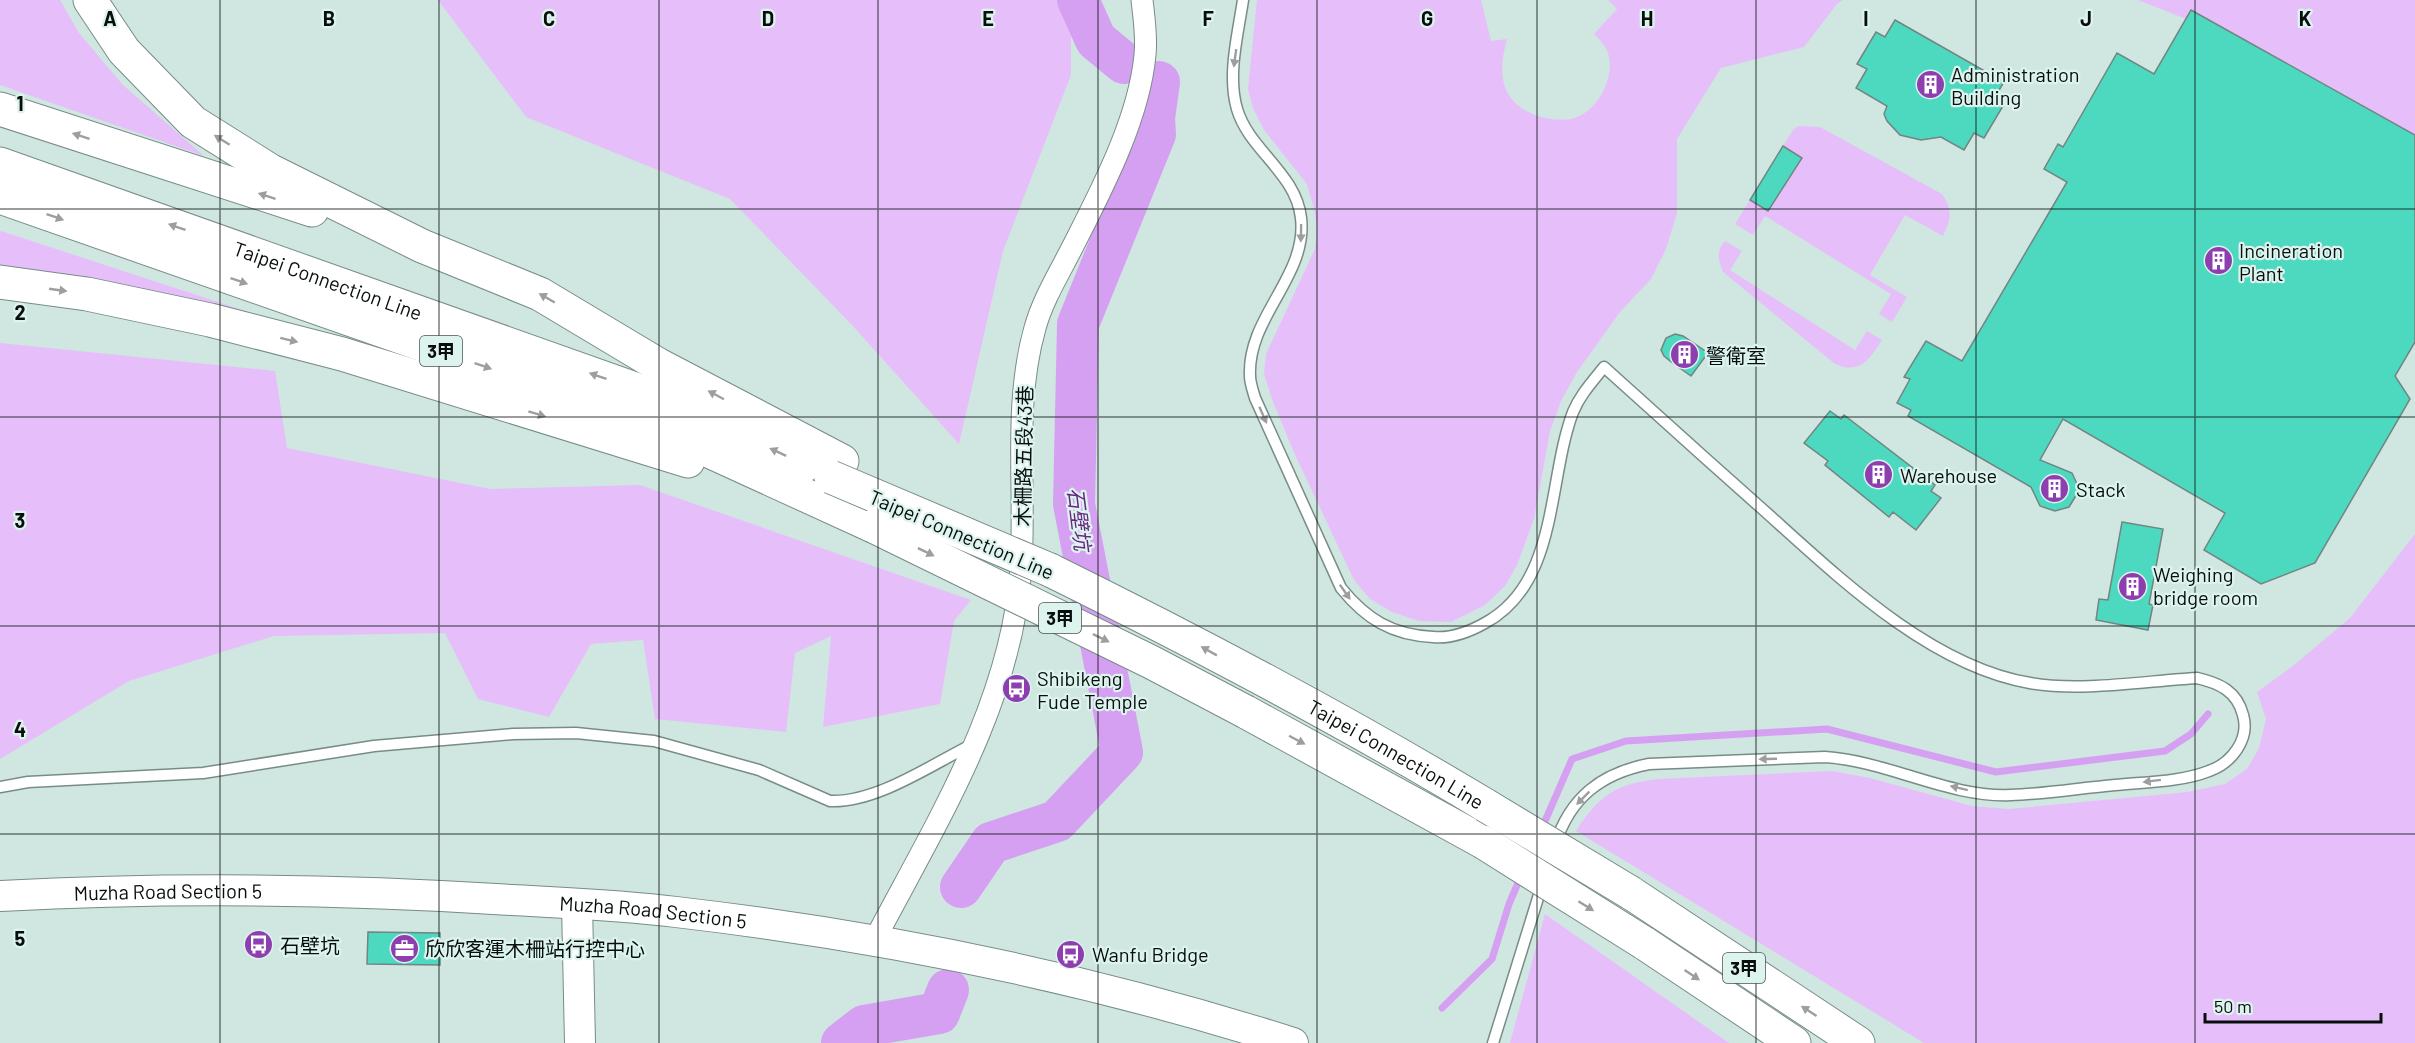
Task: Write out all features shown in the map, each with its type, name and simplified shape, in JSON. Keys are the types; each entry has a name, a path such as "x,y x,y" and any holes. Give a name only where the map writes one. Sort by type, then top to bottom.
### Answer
{"highway":[{"path":"90,0 124,51 193,122 271,171 422,246"},
{"path":"0,109 422,246 540,294 657,364 831,480"},
{"name":"Taipei Connection Line","path":"0,164 669,401 831,480 1050,570 1155,621 1395,751 1631,893 1858,1043"},
{"name":"Taipei Connection Line","path":"0,197 652,425 831,480 873,526 1151,662 1483,842 1644,943 1794,1043"},
{"path":"0,282 99,297 210,320 831,480"}],"main road":[{"name":"Muzha Road Section 5","path":"0,896 54,893 308,891 435,895 674,911 874,941 1104,990 1293,1043"},
{"path":"577,904 580,1043"}],"street":[{"name":"木柵路五段43巷","path":"874,941 953,792 996,689 1009,645 1021,566 1022,414 1028,353 1044,303 1103,185 1139,91 1146,51 1142,0"}],"lane":[{"path":"1243,0 1234,70 1237,110 1245,126 1292,189 1301,217 1301,243 1290,273 1259,331 1251,352 1250,377 1255,398 1341,588 1357,607 1381,624 1415,636 1442,638 1470,632 1494,619 1509,605 1526,585 1537,560 1564,441 1573,412 1583,392 1604,368 1839,578 1921,637 1961,661 1999,676 2064,687 2197,678 2216,682 2232,692 2241,706 2245,719 2244,737 2238,750 2228,761 2210,771 2152,781 2010,795 1968,791 1871,764 1825,757 1649,764 1628,768 1610,776 1584,795 1570,812 1550,862"},
{"path":"0,787 28,782 203,773 374,746 513,734 576,734 654,741 759,770 830,801 842,801 882,790 974,744"},
{"path":"1493,1043 1546,874"}],"shaded area":[{"path":"0,0 60,0 79,33 123,85 204,156 0,85"},
{"path":"438,0 1071,0 1071,75 1003,251 959,444 851,324 730,199 526,117"},
{"path":"1257,0 1481,0 1491,41 1507,39 1502,73 1504,84 1514,102 1535,115 1562,120 1580,116 1589,110 1607,83 1610,63 1608,53 1594,34 1617,9 1608,0 1843,0 1837,4 1804,47 1721,68 1677,139 1677,213 1666,249 1651,279 1620,312 1577,372 1561,401 1550,431 1534,519 1517,565 1505,586 1485,605 1451,622 1419,621 1392,612 1370,599 1354,580 1296,457 1264,374 1266,354 1315,249 1317,229 1307,184 1264,130 1253,108 1248,89"},
{"path":"2138,0 2415,0 2415,135 2192,10 2186,19"},
{"path":"1798,126 1820,127 1942,194 1946,199 1950,215 1943,236 1905,215 1870,275 1907,297 1892,322 1879,314 1891,294 1765,216 1753,235 1735,224 1750,200 1769,211 1802,158 1783,146"},
{"path":"0,231 4,232 267,318 0,266"},
{"path":"1725,241 1742,251 1730,270 1855,350 1867,331 1882,340 1868,359 1858,366 1851,368 1835,364 1723,272 1719,256"},
{"path":"0,343 275,371 287,448 490,489 640,485 971,600 954,621 940,704 823,727 831,636 795,653 786,732 655,719 643,640 591,644 549,717 478,699 445,633 274,636 129,681 0,759"},
{"path":"2415,534 2415,1043 1924,1043 1576,831 1593,808 1610,793 1631,784 1658,779 1832,771 1870,778 1972,806 2009,809 2188,792 2225,784 2247,769 2259,748 2266,719 2257,692 2294,665 2350,618"},
{"path":"1545,914 1729,1043 1510,1043"}],"building":[{"name":"Incineration Plant","path":"2191,10 2415,135 2415,342 2395,376 2410,399 2315,563 2261,584 2204,550 2225,513 2063,419 2040,460 2072,473 2078,486 2077,494 2069,507 2055,511 2040,506 2031,487 1908,416 1911,410 1897,403 1910,379 1904,377 1926,341 1962,361 2067,182 2044,169 2058,144 2063,147 2117,53 2154,74"},
{"name":"Administration Building","path":"1895,20 2004,82 1993,100 2003,106 1984,138 1974,133 1964,150 1941,137 1921,140 1900,135 1887,121 1884,114 1887,106 1856,88 1867,69 1857,64 1876,32 1885,37"},
{"path":"1783,146 1802,158 1768,211 1750,200"},
{"name":"警衛室","path":"1675,334 1683,336 1708,353 1691,376 1664,356 1661,350 1666,338"},
{"name":"Warehouse","path":"1830,411 1841,419 1844,415 1935,485 1931,491 1941,498 1916,530 1893,512 1889,517 1825,465 1828,461 1804,443"},
{"name":"Weighing bridge room","path":"2122,522 2163,529 2149,604 2153,605 2148,630 2096,620 2099,599 2108,600"},
{"name":"欣欣客運木柵站行控中心","path":"368,932 440,933 440,965 367,964"}],"waterway":[{"name":"石壁坑","path":"1078,0 1096,40 1124,63"},
{"name":"石壁坑","path":"961,887 991,843 1057,821 1122,752 1074,504 1078,324 1155,134 1154,118 1159,82"},
{"path":"1542,828 1572,759 1626,741 1827,729 1996,772 2165,751 2191,734 2208,714"},
{"path":"1442,1008 1492,959 1509,904 1521,876"},
{"name":"石壁坑","path":"842,1043 864,1026 939,1013 948,990"}],"place":[{"name":"Administration Building","path":"1930,85"},
{"name":"Incineration Plant","path":"2218,261"},
{"name":"警衛室","path":"1685,355"},
{"name":"Warehouse","path":"1879,475"},
{"name":"Stack","path":"2055,489"},
{"name":"Weighing bridge room","path":"2132,586"},
{"name":"Shibikeng Fude Temple","path":"1016,689"},
{"name":"石壁坑","path":"259,945"},
{"name":"欣欣客運木柵站行控中心","path":"404,948"},
{"name":"Wanfu Bridge","path":"1071,954"}]}
